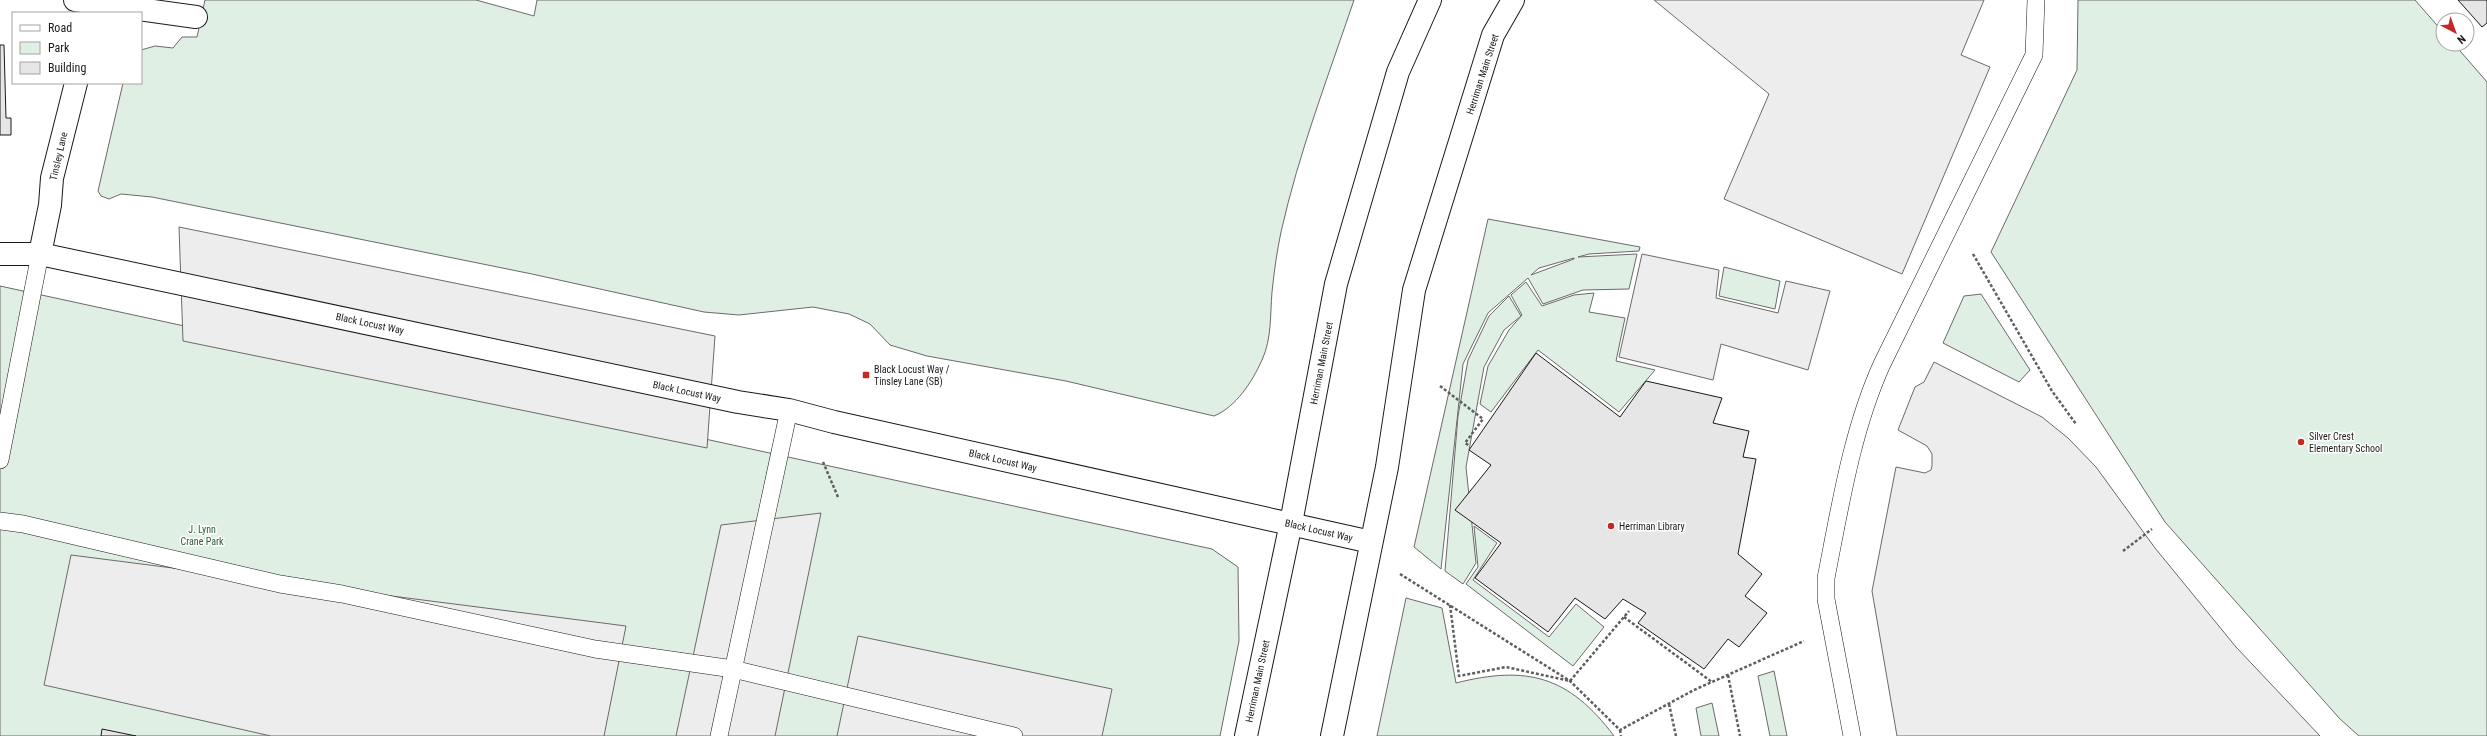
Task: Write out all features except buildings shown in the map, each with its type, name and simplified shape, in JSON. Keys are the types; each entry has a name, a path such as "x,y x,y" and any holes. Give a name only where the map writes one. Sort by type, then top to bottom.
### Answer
{"street":[{"path":"75,0 95,8 140,12"},
{"name":"Herriman Main Street","path":"1246,736 1291,523 1336,284 1398,72 1430,0"},
{"name":"Herriman Main Street","path":"1332,736 1387,467 1414,290 1493,36 1513,0"},
{"path":"142,12 196,17"},
{"name":"Tinsley Lane","path":"40,254 50,205 52,178 76,84"},
{"name":"Black Locust Way","path":"0,254 40,254 730,400 790,410 834,422 1371,542"}],"lane":[{"path":"1852,736 1826,599 1829,564 1855,447 1872,388 1882,364 2034,55 2036,0"},
{"path":"0,460 40,254"},
{"path":"719,736 732,670 790,410"},
{"path":"0,521 23,524 280,584 342,594 596,650 732,670 1014,736"}],"path":[{"path":"1973,254 2052,391 2076,424"},
{"path":"1440,386 1483,419 1465,443 1470,446"},
{"path":"823,462 838,497"},
{"path":"2123,551 2152,529"},
{"path":"1400,574 1570,681 1620,730 1621,736"},
{"path":"1450,605 1459,676 1506,666 1570,681"},
{"path":"1570,681 1629,611"},
{"path":"1624,617 1712,682"},
{"path":"1620,730 1712,682 1806,640"},
{"path":"1728,675 1740,736"},
{"path":"1669,704 1676,736"}],"green space":[{"path":"205,0 476,0 534,16 537,0 1354,0 1314,115 1288,202 1276,262 1269,335 1265,352 1253,377 1242,393 1229,407 1214,416 1066,381 927,356 890,345 870,324 849,314 813,307 739,315 704,312 532,274 152,197 121,194 109,199 101,196 98,191 123,84 142,84 142,50 155,46 173,48 182,37 197,37"},
{"name":"Silver Crest Elementary School","path":"2078,0 2415,0 2435,23 2435,52 2461,52 2487,82 2487,736 2359,736 2340,719 2165,522 1991,252 2077,70"},
{"path":"1488,219 1640,247 1639,251 1589,254 1578,257 1637,254 1629,289 1583,290 1543,304 1528,278 1488,313 1463,364 1441,569 1414,547","holes":["1574,259 1531,275 1539,268"]},
{"path":"1724,267 1780,281 1775,309 1719,296"},
{"path":"1526,282 1542,306 1574,295 1594,293 1589,312 1625,318 1616,361 1655,370 1619,412 1538,350 1491,412 1480,404 1488,366 1509,330 1522,315 1511,295"},
{"name":"J. Lynn Crane Park","path":"0,286 1212,549 1238,567 1239,641 1220,736 0,736"},
{"path":"1981,294 2030,370 2019,382 1943,343 1964,296"},
{"path":"1509,296 1521,316 1504,330 1484,367 1466,467 1476,563 1463,584 1445,571 1458,416 1468,360 1489,316"},
{"path":"1474,526 1497,543 1473,580 1549,637 1576,604 1604,627 1573,666 1466,584 1478,567"},
{"path":"1406,598 1442,608 1456,683 1504,675 1525,676 1545,680 1563,688 1580,700 1597,716 1614,736 1377,736"},
{"path":"1774,671 1787,736 1770,736 1758,676"},
{"path":"1712,703 1719,736 1701,736 1696,708"}],"shaded area":[{"path":"1654,0 1984,0 1961,55 1990,67 1902,274 1724,199 1769,94"},
{"path":"179,227 715,336 707,448 183,341"},
{"path":"1642,254 1719,270 1716,298 1778,313 1786,281 1830,291 1808,370 1721,344 1713,380 1619,357"},
{"path":"1934,362 2042,417 2068,438 2096,467 2155,548 2236,647 2320,736 1897,736 1872,591 1896,467 1925,473 1931,470 1932,454 1927,446 1898,430 1915,387 1924,382"},
{"path":"821,513 775,736 676,736 721,525"},
{"path":"71,555 626,626 604,736 271,736 44,685"},
{"path":"858,636 1112,689 1102,736 837,736"}],"place":[{"name":"Black Locust Way / Tinsley Lane (SB)","path":"866,375"},
{"name":"Silver Crest Elementary School","path":"2301,442"},
{"name":"Herriman Library","path":"1611,526"}]}
